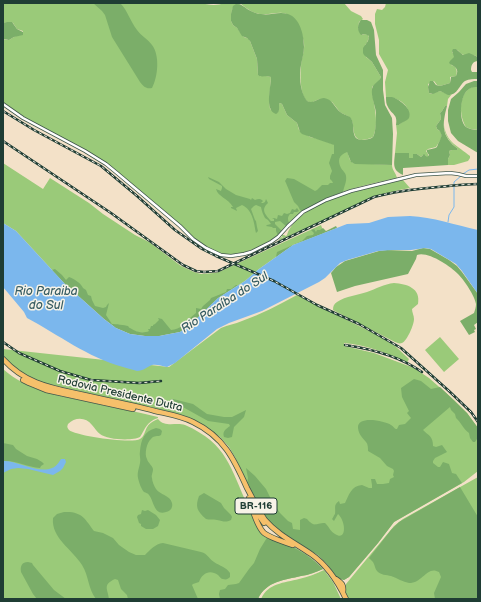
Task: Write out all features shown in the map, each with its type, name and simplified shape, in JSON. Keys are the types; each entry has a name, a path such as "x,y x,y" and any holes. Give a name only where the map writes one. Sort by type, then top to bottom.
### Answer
{"highway":[{"name":"Rodovia Presidente Dutra","path":"3,359 10,367 24,377 39,384 170,416 196,426 210,436 224,450 249,498 269,529 313,558 324,569 345,599"},
{"name":"Rodovia Presidente Dutra","path":"3,362 14,374 38,387 59,393 146,410"},
{"name":"Rodovia Presidente Dutra","path":"170,416 181,417 197,424 219,440 231,455 254,502 265,519 285,538 318,558 334,577 343,592 345,599"}],"street":[{"path":"3,104 24,118 106,164 123,177 193,239 221,256 244,254 271,242 278,238 288,226 304,212 326,200 351,190 424,174 450,173 465,176 478,176"}],"green space":[{"path":"3,3 200,3 219,5 225,3 344,3 351,11 361,16 363,19 359,22 358,28 362,35 365,34 369,37 365,45 366,57 372,62 381,77 372,87 376,113 375,131 373,137 366,140 361,140 356,137 351,119 340,112 332,102 320,99 312,102 306,100 301,86 301,64 304,43 299,28 290,16 283,13 257,13 241,4 232,9 231,21 244,37 250,41 257,59 258,75 271,77 269,101 270,109 277,113 279,110 279,104 282,104 287,115 297,123 299,130 310,137 338,146 347,151 350,160 353,163 392,165 397,178 348,190 314,204 290,221 274,239 251,250 235,254 222,254 211,250 195,239 166,212 105,162 14,111 3,102 3,39 7,40 23,34 23,31 17,29 11,22 3,23"},
{"path":"93,3 120,3 140,34 149,41 155,49 157,72 152,88 145,87 140,82 112,37 105,15"},
{"path":"386,3 478,3 478,57 473,55 464,55 456,50 453,50 452,52 455,56 451,65 456,69 456,76 450,77 450,83 440,86 434,81 428,84 430,94 440,91 450,95 452,94 448,99 447,106 445,106 440,113 441,119 436,126 441,132 441,139 436,147 426,151 428,157 423,155 421,157 417,154 413,154 413,158 409,158 409,153 395,153 397,133 396,124 399,125 407,119 408,110 400,101 391,97 386,97 385,82 388,70 379,54 379,40 375,24 375,14 377,9 382,10 385,7"},
{"path":"236,4 258,14 284,13 296,19 302,32 304,42 300,77 305,98 307,101 311,102 324,98 333,103 340,112 350,117 353,124 354,135 359,140 371,138 374,135 376,113 372,89 381,77 372,62 363,53 363,48 368,41 369,36 365,34 361,35 358,30 358,25 361,20 371,22 374,30 376,55 383,70 385,105 392,118 392,165 355,164 351,162 347,152 344,153 339,160 341,168 346,176 343,192 326,198 304,211 300,210 294,202 285,181 287,178 294,179 315,191 322,185 333,183 330,179 332,171 329,163 332,154 334,154 334,145 302,134 297,123 287,115 282,104 279,104 279,110 276,114 272,112 269,103 271,77 258,75 257,59 250,41 242,36 231,21 233,6"},
{"path":"12,22 17,29 23,32 23,35 9,40 3,39 3,23"},
{"path":"453,49 456,49 463,55 469,53 478,57 478,61 471,66 471,70 472,72 477,72 478,68 478,79 470,79 465,81 456,92 451,95 440,91 433,94 429,93 428,87 430,81 433,81 436,85 440,86 450,83 451,77 456,76 457,69 449,63 454,57 452,51"},
{"path":"478,81 478,87 471,88 466,92 462,101 461,113 463,124 466,127 478,130 478,153 458,141 451,133 448,121 448,110 451,99 466,84"},
{"path":"472,87 478,87 478,130 466,127 461,111 464,94"},
{"path":"386,97 392,97 402,102 409,111 409,118 399,125 396,125 396,119 387,106"},
{"path":"445,106 447,106 444,119 444,130 448,139 458,149 449,151 450,155 448,165 403,168 403,175 399,173 394,166 395,153 409,153 409,158 413,158 413,154 417,154 421,157 424,154 427,157 429,155 427,150 437,147 441,138 441,132 436,126 441,119 440,113"},
{"path":"447,136 470,156 468,161 448,165 450,155 449,151 458,149 452,144"},
{"path":"3,163 43,189 50,178 135,235 149,242 181,266 201,274 219,272 321,225 324,233 293,245 245,281 218,298 190,325 159,336 116,328 65,284 16,231 3,223"},
{"path":"208,177 219,182 226,189 236,195 251,200 252,198 255,200 260,199 263,201 261,203 265,202 266,199 268,203 264,210 271,221 274,221 274,219 272,219 274,218 277,219 278,215 282,216 284,213 290,213 292,209 295,210 297,208 299,211 290,214 288,218 289,223 286,226 280,221 275,222 275,224 282,231 278,236 276,228 266,226 271,224 265,218 261,207 256,205 254,206 251,209 256,221 258,231 256,233 255,225 249,210 242,205 236,208 237,211 231,208 233,207 231,204 217,192 216,189 221,191 222,186"},
{"path":"403,180 410,188 374,197 278,241 281,237 283,238 281,235 287,235 294,223 320,204 337,197"},
{"path":"336,226 337,228 293,245 276,257 277,252 302,241 307,236 313,235 314,233 311,230 314,229 316,232 317,230 323,228 326,231"},
{"path":"423,248 430,249 457,266 478,294 478,322 474,325 476,329 474,330 475,332 469,335 460,321 474,313 475,310 476,304 469,288 454,271 444,263 427,255 417,255 408,274 355,286 337,292 331,273 336,267 345,261 379,251 412,251"},
{"path":"55,269 66,280 69,277 79,283 86,290 88,295 91,296 95,306 103,308 109,303 106,315 112,324 128,326 135,331 140,332 149,331 148,329 150,329 151,326 159,320 158,318 162,319 171,330 184,326 184,323 196,313 196,308 201,309 211,298 238,285 218,298 190,325 180,332 159,336 145,336 130,334 116,328 65,284 52,270"},
{"path":"394,283 404,284 412,288 417,294 418,299 418,304 412,309 414,322 412,329 402,343 395,342 333,310 334,304 341,300"},
{"path":"297,295 379,336 395,346 409,359 407,363 377,350 344,343 344,346 374,353 414,368 429,378 454,400 467,413 478,428 478,471 464,482 394,522 349,577 344,580 337,578 328,565 318,555 297,542 249,487 229,447 220,437 203,425 189,418 167,411 44,383 22,372 3,355 3,349 169,367 221,328 277,306"},
{"path":"440,337 459,359 444,372 425,350"},
{"path":"3,369 22,382 42,391 158,417 149,423 140,437 132,439 108,438 103,436 90,422 84,419 77,419 68,424 67,427 69,430 82,435 127,441 140,439 144,435 147,427 153,421 158,419 167,424 182,424 199,432 210,440 226,458 259,528 302,552 323,569 310,574 276,582 266,588 258,599 3,599"},
{"path":"414,379 421,381 431,389 440,387 467,413 478,428 478,440 477,439 473,442 469,433 456,418 450,407 423,430 431,438 433,446 436,447 442,445 447,452 435,458 433,463 438,467 440,467 443,462 449,464 452,473 456,474 462,483 394,522 349,577 344,580 337,578 328,565 318,555 279,531 264,517 247,484 248,478 246,468 266,489 280,513 292,523 293,529 300,530 300,520 304,518 314,524 325,523 334,533 339,536 342,535 344,526 341,517 338,514 334,521 332,519 335,514 335,505 337,502 339,501 340,504 345,503 351,491 355,487 362,485 372,488 371,479 375,479 377,484 383,484 389,483 390,479 394,477 393,469 387,466 380,458 368,451 368,446 359,432 359,424 362,421 372,420 388,423 397,429 399,425 405,424 411,418 407,413 409,411 402,397 401,388"},
{"path":"170,399 193,404 207,414 224,417 232,417 246,410 244,417 234,427 232,437 228,438 224,437 224,433 230,426 229,424 208,421"},
{"path":"156,428 162,431 161,435 152,438 148,443 146,448 146,457 153,469 152,477 155,488 169,498 172,503 170,510 162,513 157,510 149,494 143,491 138,476 142,440 149,431"},
{"path":"3,443 13,445 16,449 27,456 37,459 44,464 40,468 3,461"},
{"path":"478,477 478,599 347,599 345,591 346,584 394,526 403,519"},
{"path":"460,487 478,517 478,599 435,599 434,593 441,577 439,572 435,570 428,572 414,582 409,583 378,572 373,562 369,558 391,530 399,522"},
{"path":"204,493 221,503 231,515 231,520 226,522 206,519 203,516 198,509 197,503 199,496"},
{"path":"142,510 148,510 156,515 160,520 158,526 153,529 146,529 141,526 137,517 141,514"},
{"path":"64,512 79,514 94,531 103,533 113,538 119,545 136,555 145,555 155,546 163,543 207,555 214,562 227,569 230,573 230,577 228,579 222,579 212,572 204,574 199,582 192,585 198,599 128,599 127,595 121,589 118,580 115,579 107,585 109,599 96,599 91,591 82,565 55,532 53,518 57,514"},
{"path":"268,536 311,558 323,569 310,574 276,582 266,588 258,599 220,599 220,590 225,589 228,585 239,583 254,563"},
{"path":"28,562 32,563 54,590 66,599 37,599 21,572 22,565"},
{"path":"324,570 333,582 341,599 261,599 268,590 277,584 309,576"}],"water":[{"name":"Rio Paraiba do Sul","path":"410,216 436,220 478,230 478,294 456,264 431,249 425,248 378,251 340,263 319,282 262,311 217,329 175,363 167,367 152,365 143,370 137,371 97,358 27,318 24,312 3,287 3,223 16,231 65,284 116,328 130,334 159,336 180,332 190,325 218,298 245,281 293,245 347,224 369,223 388,217"},
{"path":"61,459 65,459 66,462 63,468 53,475 18,468 11,469 3,473 4,461 34,468 46,469 55,467"}],"waterway":[{"path":"463,174 469,170 478,169"},
{"path":"448,222 449,215 454,207 454,182 461,176"}],"railway":[{"path":"3,111 34,130 101,166 175,230 202,249 274,281 317,305 359,324 401,348 471,412 478,422"},
{"path":"3,141 111,213 183,265 196,271 204,272 218,271 374,197 413,189 478,184"},
{"path":"3,342 19,353 60,371 91,380 139,383 161,381"},
{"path":"345,345 395,357 422,372"}],"water label":[{"name":"Rio Paraíba do Sul","path":"225,303"}]}
